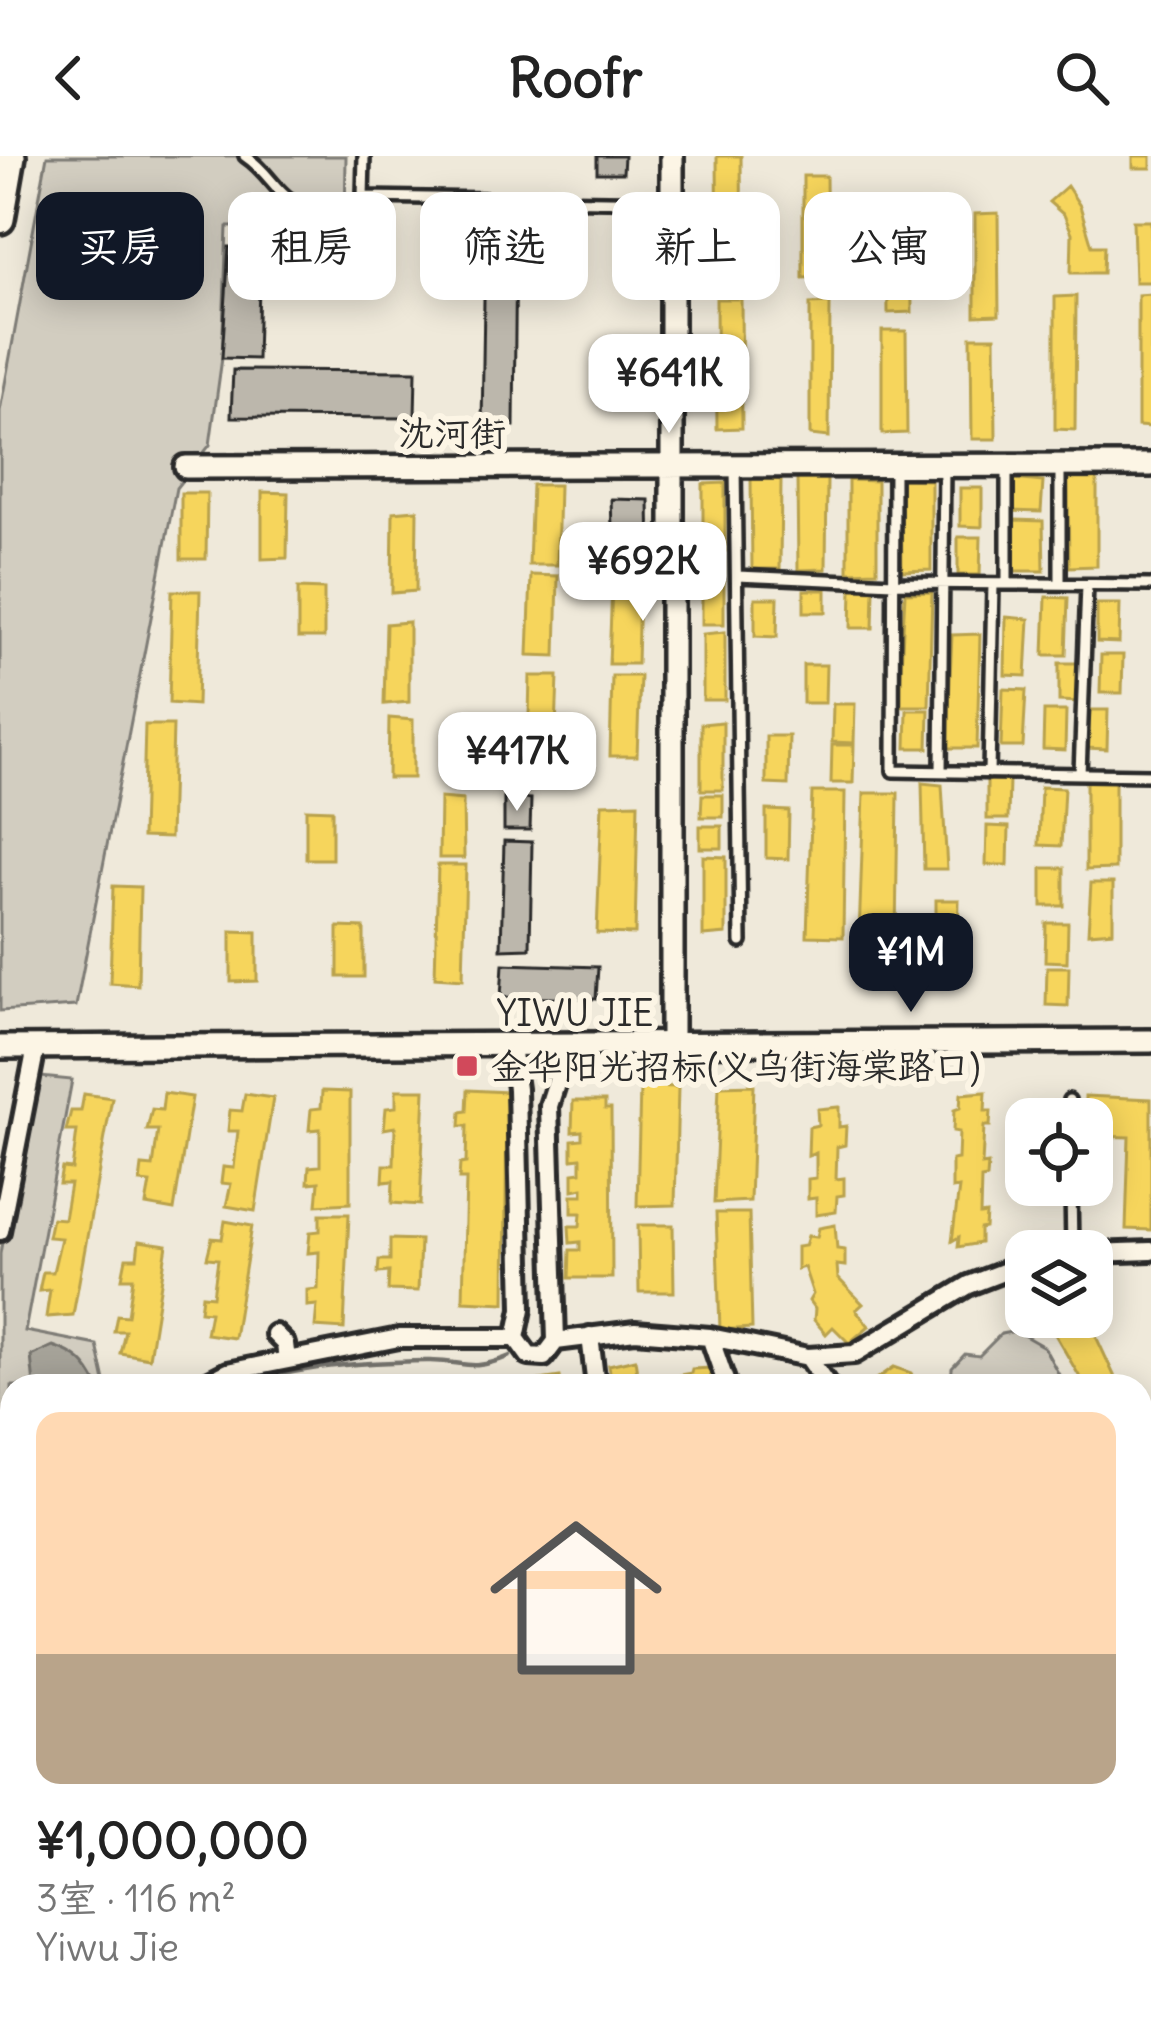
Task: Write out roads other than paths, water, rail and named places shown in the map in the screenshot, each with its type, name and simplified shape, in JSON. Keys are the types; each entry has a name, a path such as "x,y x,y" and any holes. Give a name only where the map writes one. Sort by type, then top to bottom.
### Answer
{"main road":[{"path":"0,219 11,156"}],"street":[{"path":"672,156 672,192"},
{"path":"672,300 672,1046"},
{"name":"沈河街","path":"186,467 1151,465"},
{"name":"YIWU JIE","path":"0,1047 1151,1041"},
{"path":"511,1046 517,1089 521,1286 516,1338 529,1356 544,1357 556,1341 549,1106 568,1046"},
{"path":"0,1231 36,1047"},
{"path":"1113,1252 1151,1251"},
{"path":"556,1341 634,1331 710,1337 808,1357 854,1354 969,1285 1005,1271"},
{"path":"275,1334 285,1344 287,1360"},
{"path":"590,1336 595,1374"},
{"path":"710,1337 723,1374"},
{"path":"223,1374 399,1338 516,1338"},
{"path":"808,1357 820,1374"}],"lane":[{"path":"245,156 279,192"},
{"path":"364,156 363,197 612,201"},
{"path":"894,464 892,771 1151,775"},
{"path":"940,772 944,464"},
{"path":"1007,464 1007,584"},
{"path":"1060,464 1060,584"},
{"path":"734,465 741,942"},
{"path":"737,576 1151,585"},
{"path":"989,772 993,584"},
{"path":"1080,774 1087,585"}],"waterway":[{"path":"285,1374 380,1363 475,1365 510,1356"}],"place":[{"name":"金华阳光招标(义乌街海棠路口)","path":"467,1066"}]}
